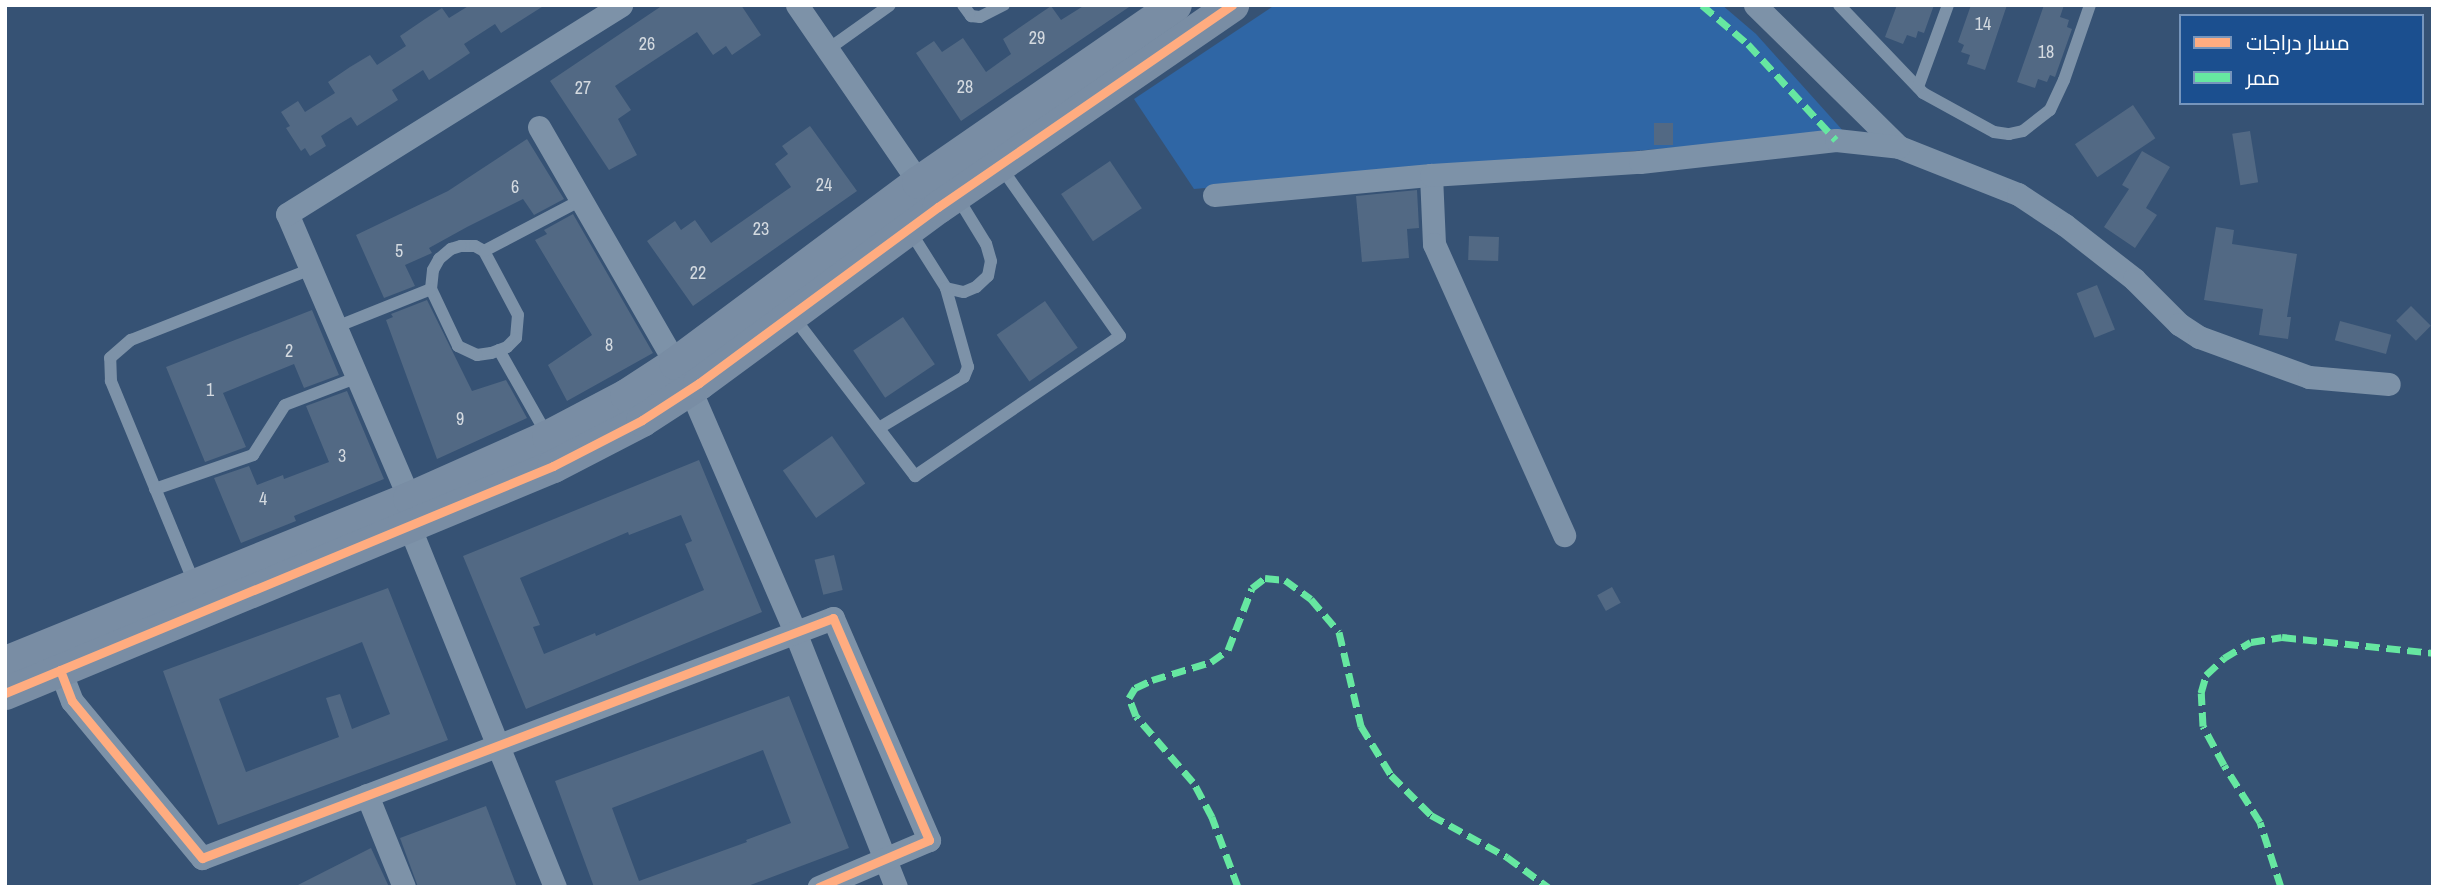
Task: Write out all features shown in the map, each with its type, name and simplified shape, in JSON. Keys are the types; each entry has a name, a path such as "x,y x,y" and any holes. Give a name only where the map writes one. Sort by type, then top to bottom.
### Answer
{"street":[{"path":"555,887 358,377 287,214 621,5"},
{"path":"797,5 827,50 937,195"},
{"path":"5,662 195,585 553,466 642,420 682,376 937,195 1175,5"},
{"path":"5,693 409,512 626,395 682,376 792,314 908,229 937,195 1000,165 1233,5"},
{"path":"1755,5 1899,147"},
{"path":"538,127 682,376 795,632 883,860 896,887"},
{"path":"1214,195 1431,175 1640,162 1836,140 1899,147 2018,194 2065,225 2134,279 2179,324 2199,337 2309,377 2389,384"},
{"path":"1431,175 1434,244 1564,535"},
{"path":"60,670 72,701 202,858 833,618 929,840 819,887"},
{"path":"367,795 404,887"}],"lane":[{"path":"827,50 890,5"},
{"path":"963,5 971,16 980,17 1004,5"},
{"path":"1839,5 1918,88 1994,132 2009,134 2023,131 2050,110 2090,5"},
{"path":"1918,88 1948,5"},
{"path":"792,314 915,476 1120,336 1000,165"},
{"path":"937,195 986,244 992,261 988,276 976,287 964,292 946,288"},
{"path":"484,250 581,200"},
{"path":"879,428 964,377 968,367 946,288 908,229"},
{"path":"475,246 484,250 518,315 516,338 499,350 477,355 458,346 431,289 433,270 451,249 475,246"},
{"path":"195,585 110,381 110,358 131,340 311,269"},
{"path":"336,327 431,289"},
{"path":"499,350 548,436"},
{"path":"155,489 253,455 285,405 358,377"}],"shaded area":[{"path":"1275,5 1722,5 1756,34 1845,133 1194,189 1134,99"}],"building":[{"path":"470,5 545,5 501,33 495,24 464,44 470,53 446,69 429,80 423,70 392,90 398,100 357,126 351,117 336,126 321,136 326,146 310,156 305,148 301,151 286,128 290,126 281,112 298,101 305,112 335,93 328,82 350,67 370,55 377,65 406,46 400,36 442,8 449,18"},
{"path":"663,5 741,5 761,35 732,55 726,46 713,55 697,32 615,86 631,110 618,119 637,155 609,170 550,81"},
{"path":"1085,5 1132,5 961,121 916,53 934,41 942,52 963,38 986,72 1011,54 1003,39 1051,6 1061,20"},
{"path":"1897,5 1934,5 1924,33 1918,31 1916,38 1907,35 1903,44 1885,37"},
{"path":"1971,5 2007,5 1985,70 1967,64 1970,55 1961,52 1964,45 1958,42"},
{"path":"2044,5 2064,5 2060,17 2069,20 2067,27 2072,29 2055,77 2050,75 2047,82 2038,79 2035,88 2017,82"},
{"path":"2133,105 2155,138 2097,177 2075,144"},
{"path":"1654,123 1673,123 1673,145 1654,145"},
{"path":"810,126 857,191 693,306 647,241 675,221 681,230 695,220 711,243 791,187 775,164 788,154 782,146"},
{"path":"2250,131 2258,182 2240,185 2232,134"},
{"path":"527,139 564,199 534,215 523,199 467,227 429,248 432,253 405,265 415,286 384,298 356,235 448,191"},
{"path":"2142,151 2170,167 2146,208 2157,215 2135,248 2104,227 2129,189 2122,185"},
{"path":"1110,161 1142,208 1093,241 1061,194"},
{"path":"1417,190 1419,228 1407,229 1409,258 1362,262 1356,196"},
{"path":"573,214 653,353 567,401 548,365 592,335 535,240 547,234 544,230"},
{"path":"2216,227 2234,230 2232,244 2297,254 2287,317 2291,317 2288,339 2259,335 2263,309 2204,300"},
{"path":"1469,236 1499,237 1498,261 1468,260"},
{"path":"2097,285 2115,330 2095,338 2077,293"},
{"path":"427,300 472,391 506,380 527,418 437,459 386,320 393,317 391,314"},
{"path":"1045,301 1078,348 1029,382 997,335"},
{"path":"2411,306 2431,326 2416,341 2396,321"},
{"path":"312,310 339,375 304,388 294,364 223,393 246,447 205,462 166,367"},
{"path":"903,317 935,364 885,398 853,351"},
{"path":"2340,321 2391,335 2386,354 2335,340"},
{"path":"347,391 384,479 294,516 296,521 241,543 214,478 249,466 257,485 283,475 284,479 329,462 306,406"},
{"path":"832,436 865,484 816,518 783,470"},
{"path":"699,460 762,612 526,709 463,556","holes":["681,515 692,541 685,544 704,590 596,636 595,633 544,654 533,627 540,625 520,578 628,532 629,535"]},
{"path":"834,555 843,590 823,595 815,560"},
{"path":"1612,587 1621,603 1606,611 1597,595"},
{"path":"388,588 448,740 218,825 163,671","holes":["362,642 390,714 352,729 340,694 326,698 339,737 246,772 219,699"]},
{"path":"789,696 849,848 745,887 594,887 555,781","holes":["763,750 791,823 639,881 612,808"]},
{"path":"486,806 517,887 418,887 400,838"},
{"path":"371,848 389,887 294,887"}],"marked path":[{"path":"1702,5 1748,44 1836,140"},
{"path":"1238,887 1212,817 1193,782 1136,716 1129,698 1135,688 1211,662 1228,650 1252,588 1265,578 1285,580 1311,599 1339,632 1361,726 1391,775 1431,815 1507,857 1548,887"},
{"path":"2281,887 2260,822 2203,726 2201,693 2206,675 2224,658 2251,642 2282,637 2433,653"}],"cycle path":[{"path":"5,693 553,466 642,420 699,383 938,207 1232,5"},
{"path":"60,670 72,701 202,858 833,618 929,840 819,887"}]}
